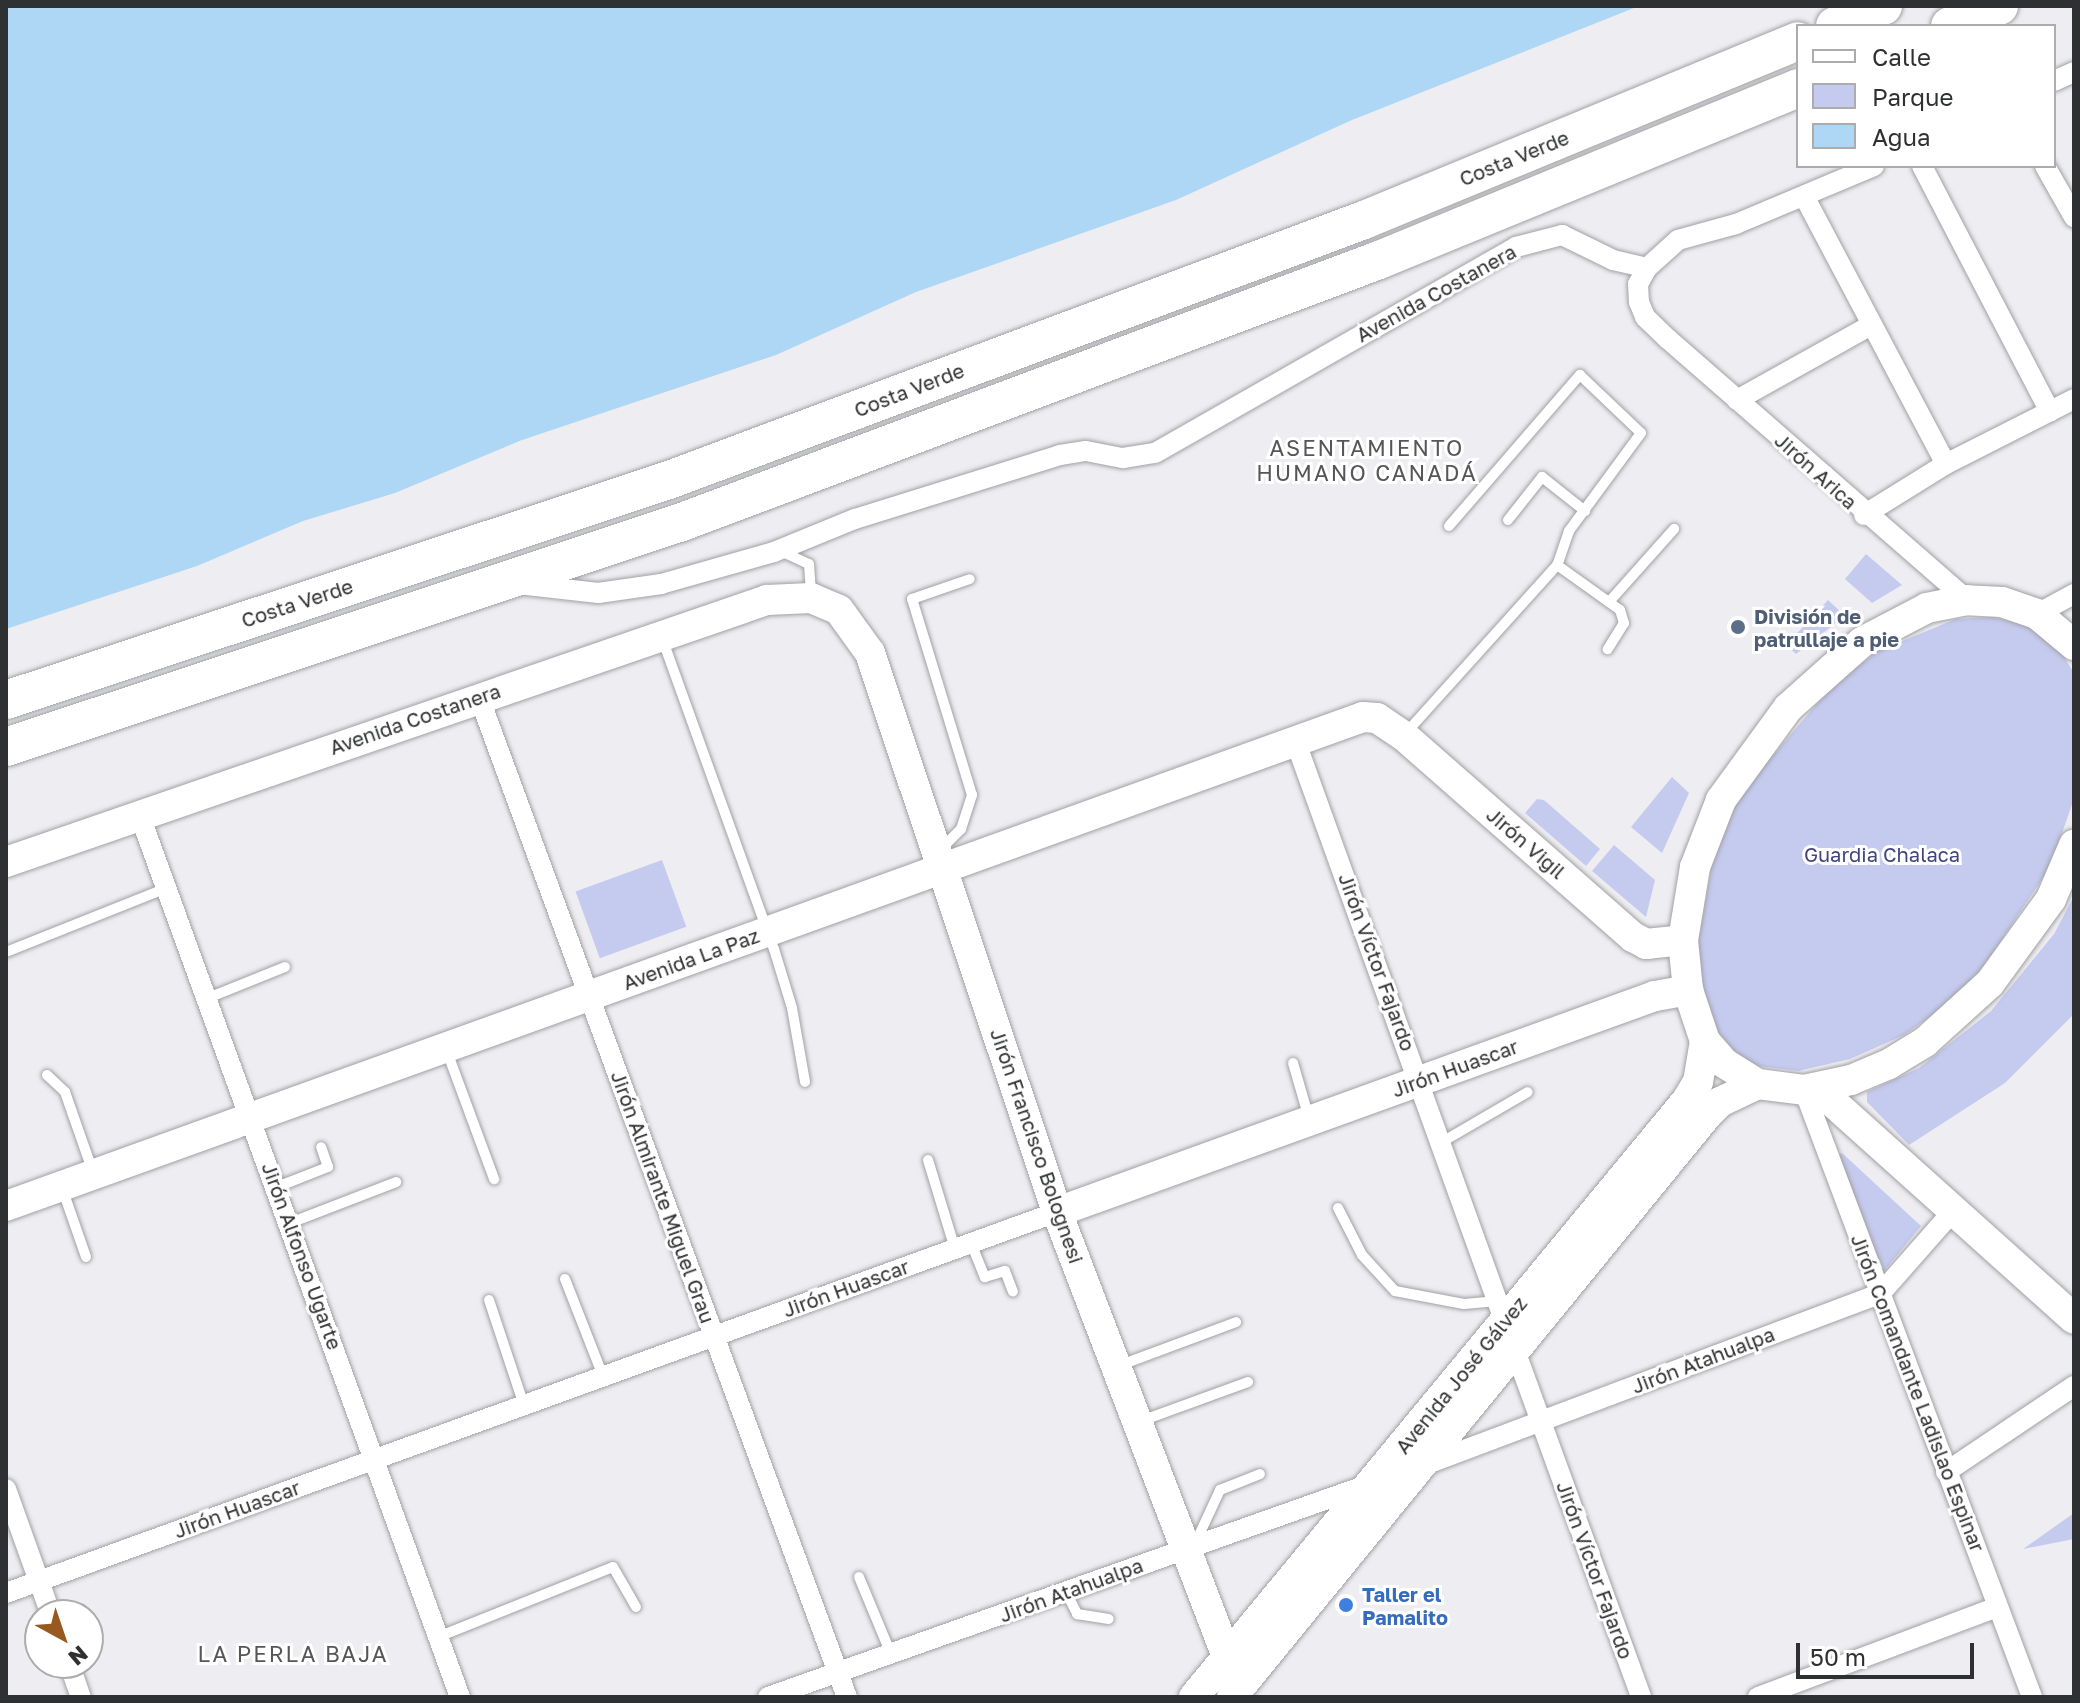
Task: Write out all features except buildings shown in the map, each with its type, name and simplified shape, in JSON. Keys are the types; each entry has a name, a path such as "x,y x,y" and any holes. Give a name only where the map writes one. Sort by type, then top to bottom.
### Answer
{"highway":[{"path":"1840,24 1883,6"},
{"path":"1955,24 1999,6"},
{"name":"Costa Verde","path":"6,700 684,475 1364,220 1796,42"},
{"path":"6,747 682,522 1379,260 1796,89"}],"main road":[{"name":"Avenida Costanera","path":"6,862 767,600 819,600"},
{"name":"Jirón Francisco Bolognesi","path":"819,600 849,619 870,653 1057,1212 1137,1422 1190,1548 1238,1694"},
{"path":"2074,645 2037,614 2002,602 1967,600 1892,623 1824,671 1788,708 1733,778 1711,819 1695,867 1683,940 1688,990 1705,1041 1724,1063 1758,1084 1811,1090 1889,1064 1956,1017 2019,948 2051,899 2074,845"},
{"name":"Avenida La Paz","path":"6,1206 768,931 939,861 1363,717 1377,718"},
{"name":"Jirón Vigil","path":"1377,718 1404,736 1633,937 1646,944 1683,940"},
{"name":"Jirón Huascar","path":"1057,1212 1655,996 1688,990"},
{"name":"Avenida José Gálvez","path":"1194,1697 1374,1482 1501,1311 1687,1100 1698,1082 1705,1041"},
{"name":"Avenida José Gálvez","path":"1238,1694 1707,1115 1720,1102 1758,1084"},
{"path":"1811,1090 2074,1319"}],"street":[{"path":"1647,268 1678,240 1804,196 1869,168"},
{"path":"1923,168 2050,412"},
{"path":"2046,168 2074,217"},
{"path":"1804,196 1946,464"},
{"name":"Avenida Costanera","path":"774,552 855,519 1060,455 1086,451 1140,457 1155,453 1516,247 1562,235 1613,260 1647,268"},
{"name":"Jirón Arica","path":"1647,268 1638,284 1639,302 1645,317 1864,515 1967,600"},
{"path":"1737,400 1871,325"},
{"path":"1864,515 1946,464 2074,399"},
{"path":"507,582 598,593 661,584 774,552"},
{"path":"2037,614 2074,594"},
{"name":"Jirón Almirante Miguel Grau","path":"479,697 847,1697"},
{"name":"Jirón Víctor Fajardo","path":"1295,740 1501,1311"},
{"name":"Jirón Alfonso Ugarte","path":"140,816 252,1117 460,1697"},
{"name":"Jirón Comandante Ladislao Espinar","path":"1811,1090 1946,1472 2032,1697"},
{"name":"Jirón Atahualpa","path":"1424,1465 1881,1293 1953,1211"},
{"name":"Jirón Huascar","path":"6,1593 1057,1212"},
{"name":"Jirón Víctor Fajardo","path":"1516,1353 1641,1697"},
{"path":"1946,1472 2074,1386"},
{"name":"Jirón Atahualpa","path":"768,1697 1374,1482"},
{"path":"6,1489 45,1599"},
{"path":"1758,1697 1998,1607"}],"lane":[{"path":"1404,736 1557,565 1569,531 1641,433 1580,375 1449,526"},
{"path":"1508,520 1542,477 1585,511"},
{"path":"1609,602 1674,529"},
{"path":"774,552 801,556 809,564 819,600"},
{"path":"1557,565 1620,610 1624,623 1608,649"},
{"path":"939,861 961,829 972,795 912,599 970,579"},
{"path":"661,635 768,931 792,1008 805,1082"},
{"path":"6,952 167,888"},
{"path":"208,998 285,967"},
{"path":"446,1047 494,1179"},
{"path":"1293,1063 1310,1120"},
{"path":"47,1075 65,1092 94,1174"},
{"path":"1442,1142 1528,1092"},
{"path":"277,1187 328,1167 321,1147"},
{"path":"928,1160 963,1246 985,1277 1005,1271 1013,1292"},
{"path":"290,1223 396,1182"},
{"path":"62,1186 86,1257"},
{"path":"1338,1208 1362,1255 1395,1291 1501,1311"},
{"path":"565,1279 603,1376"},
{"path":"489,1300 524,1405"},
{"path":"1116,1366 1236,1322"},
{"path":"1137,1422 1248,1382"},
{"path":"1190,1548 1220,1490 1260,1474"},
{"path":"438,1637 613,1567 636,1607"},
{"path":"859,1577 891,1654"},
{"path":"1066,1592 1077,1614 1109,1619"}],"green space":[{"path":"1866,554 1902,585 1872,603 1845,579"},
{"path":"1828,600 1845,616 1796,654 1786,645"},
{"name":"Guardia Chalaca","path":"1992,617 2034,627 2057,646 2074,673 2074,799 2050,867 1985,965 1947,1005 1904,1035 1850,1059 1798,1071 1757,1066 1736,1053 1717,1031 1702,993 1697,947 1715,849 1742,792 1832,686 1878,651 1956,619"},
{"path":"1672,777 1689,793 1662,853 1631,827"},
{"path":"1537,799 1544,800 1600,849 1586,866 1525,813"},
{"path":"1614,845 1655,880 1646,917 1592,871"},
{"path":"662,860 686,927 600,958 576,891"},
{"path":"2074,896 2074,1014 2005,1083 1909,1145 1867,1102 1867,1092 1919,1068 1991,1011 2054,934"},
{"path":"1842,1153 1921,1226 1884,1271 1834,1159"},
{"path":"2074,1513 2074,1539 2023,1549"}],"water":[{"path":"6,6 1639,6 1352,120 1176,200 916,292 776,355 522,440 395,493 303,521 197,566 6,629"}],"place":[{"name":"División de patrullaje a pie","path":"1738,627"},
{"name":"Taller el Pamalito","path":"1346,1605"}],"district":[{"name":"ASENTAMIENTO HUMANO CANADÁ","path":"1367,460"},
{"name":"LA PERLA BAJA","path":"293,1654"}]}
